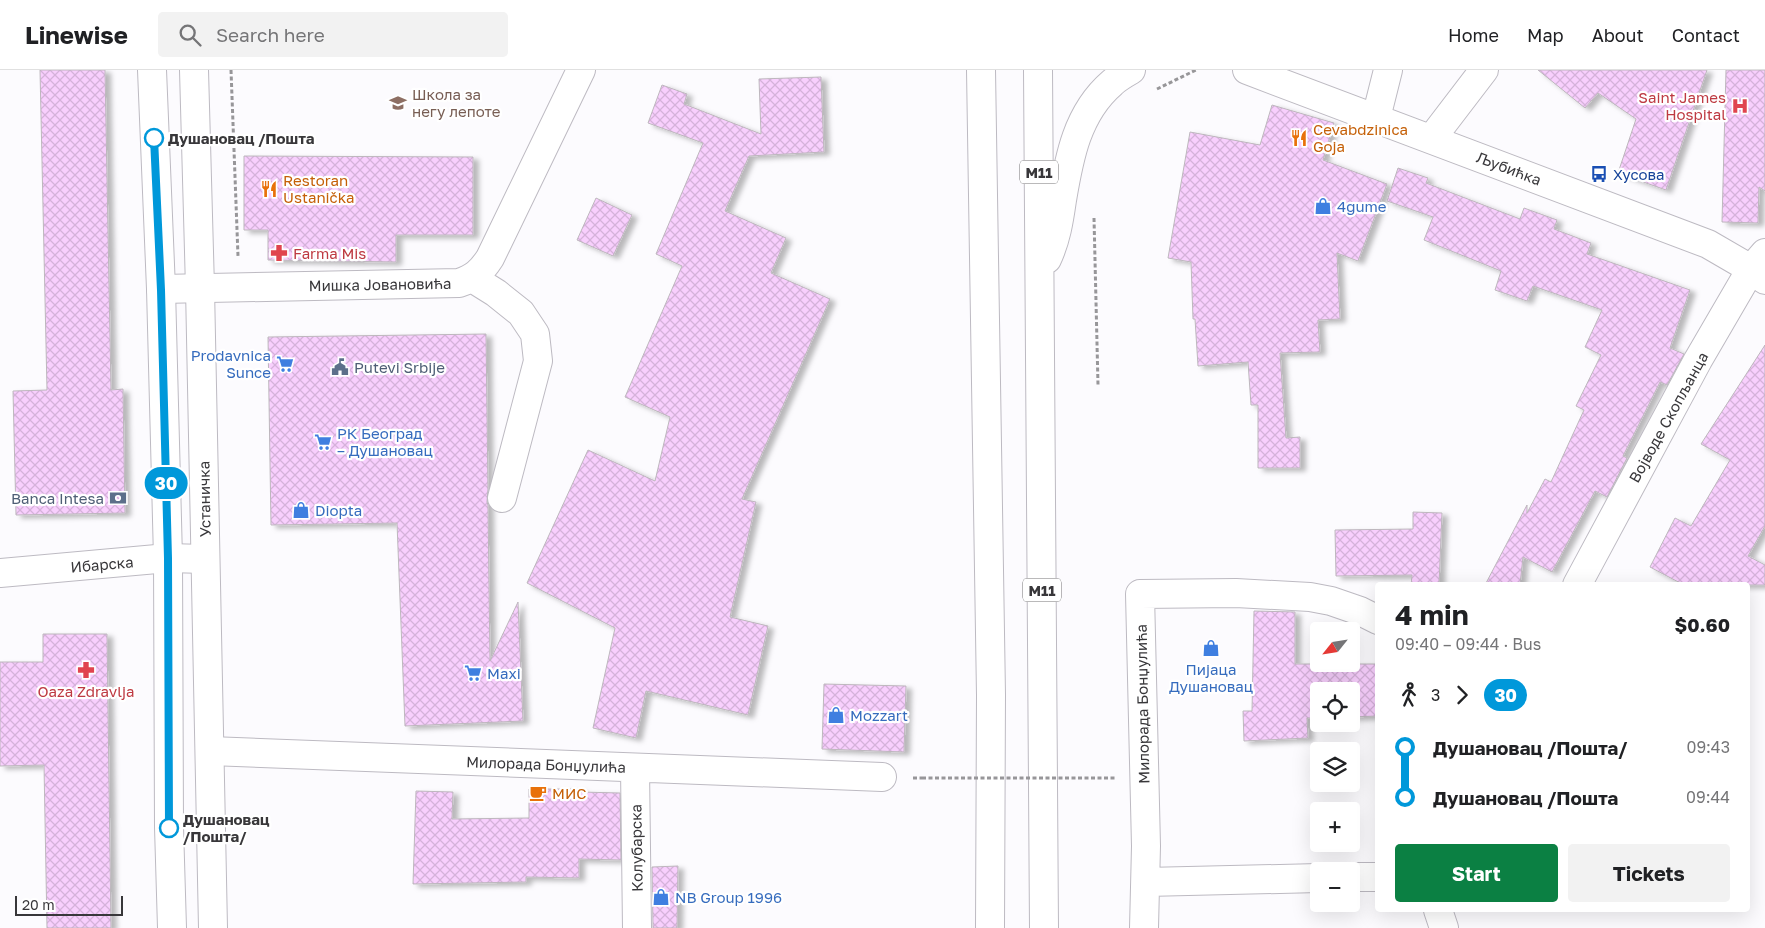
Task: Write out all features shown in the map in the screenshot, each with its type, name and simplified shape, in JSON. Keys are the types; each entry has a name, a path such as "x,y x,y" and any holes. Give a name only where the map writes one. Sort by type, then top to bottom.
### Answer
{"main road":[{"path":"152,70 161,290 168,558 169,828 172,928"},
{"name":"Устаничка","path":"194,70 213,928"},
{"name":"Мишка Јовановића","path":"161,290 459,283 472,278 481,272 490,258 581,70"},
{"path":"981,70 991,695 990,928"},
{"name":"M11","path":"1038,70 1044,928"},
{"path":"1040,274 1056,237 1069,158 1082,121 1096,100 1111,84 1130,70"},
{"name":"Љубићка","path":"1247,70 1432,138 1708,244 1760,267"},
{"path":"1376,118 1388,70"},
{"path":"1432,138 1484,70"},
{"name":"Војводе Скопљанца","path":"1579,582 1698,360 1760,267"},
{"path":"472,278 496,293 521,313 535,334 538,361 502,498"},
{"name":"Ибарска","path":"0,573 168,558 205,559"},
{"name":"Милорада Бонџулића","path":"1146,882 1140,594 1236,593 1310,597 1360,610 1375,618"},
{"name":"Милорада Бонџулића","path":"210,751 882,777"},
{"name":"Колубарска","path":"635,768 636,928"},
{"path":"1360,877 1375,877"},
{"path":"1144,928 1146,882 1310,878"},
{"path":"1439,912 1444,928"}],"path":[{"path":"231,70 239,287"},
{"path":"1156,90 1196,70"},
{"path":"1094,208 1098,385"},
{"path":"922,778 1117,778"}],"building":[{"path":"40,70 105,70 111,390 123,389 125,513 16,515 13,391 47,390"},
{"path":"1538,70 1707,70 1666,190 1618,173 1636,119 1598,93 1585,108"},
{"path":"1726,70 1765,70 1765,191 1759,187 1758,223 1722,222"},
{"path":"821,77 824,152 749,156 725,211 786,238 771,273 830,299 742,499 756,502 730,617 768,626 748,715 646,691 636,738 593,728 615,628 527,583 588,450 655,481 670,417 625,397 682,266 656,254 703,143 648,123 662,85 687,94 684,104 761,134 759,79"},
{"path":"1272,105 1334,123 1323,160 1387,184 1358,261 1337,253 1340,319 1318,320 1320,352 1280,353 1286,438 1300,437 1300,468 1258,468 1258,405 1251,405 1248,362 1198,366 1195,319 1193,319 1191,262 1168,258 1190,132 1260,145"},
{"path":"244,156 473,157 473,235 396,235 396,262 268,260 268,230 244,230"},
{"path":"1398,168 1428,178 1426,183 1520,219 1524,208 1557,220 1554,229 1591,243 1587,254 1690,290 1670,348 1684,354 1667,385 1660,382 1623,456 1627,458 1607,497 1595,491 1552,572 1523,557 1520,582 1487,582 1527,505 1527,513 1545,479 1551,482 1584,410 1576,406 1601,355 1585,347 1602,310 1533,286 1527,301 1495,290 1501,271 1424,240 1433,217 1387,201"},
{"path":"596,198 632,215 613,256 577,240"},
{"path":"486,334 490,661 518,602 523,721 405,726 397,523 271,525 268,337"},
{"path":"1765,345 1765,526 1748,556 1765,565 1765,585 1750,585 1750,582 1678,582 1650,567 1675,518 1691,526 1730,460 1701,444"},
{"path":"1413,512 1442,513 1439,582 1411,582 1412,575 1336,576 1335,530 1413,529"},
{"path":"1254,611 1295,612 1295,664 1310,664 1310,672 1360,672 1360,664 1375,664 1375,716 1360,717 1360,682 1310,682 1310,718 1307,718 1308,738 1244,741 1243,711 1252,711"},
{"path":"43,634 107,634 111,928 47,928 44,765 0,766 0,662 43,662"},
{"path":"824,684 906,686 904,752 822,749"},
{"path":"529,789 581,789 581,792 620,793 621,860 579,859 579,878 526,877 526,882 413,884 416,791 453,792 452,819 529,818"},
{"name":"NB Group 1996","path":"678,866 677,928 653,928 652,867"}],"bus line":[{"name":"30","path":"154,138 161,290 168,558 169,828"}],"place":[{"name":"Школа за негу лепоте","path":"398,103"},
{"name":"Saint James Hospital","path":"1740,106"},
{"name":"Душановац /Пошта","path":"154,138"},
{"name":"Cevabdzinica Goja","path":"1299,138"},
{"name":"Хусова","path":"1599,174"},
{"name":"Restoran Ustanička","path":"269,189"},
{"name":"4gume","path":"1323,206"},
{"name":"Farma Mis","path":"279,253"},
{"name":"Prodavnica Sunce","path":"285,364"},
{"name":"Putevi Srbije","path":"340,367"},
{"name":"РК Београд – Душановац","path":"323,442"},
{"name":"Banca Intesa","path":"118,498"},
{"name":"Diopta","path":"301,510"},
{"name":"Пијаца Душановац","path":"1211,648"},
{"name":"Oaza Zdravlja","path":"86,670"},
{"name":"Maxi","path":"473,673"},
{"name":"Mozzart","path":"836,715"},
{"name":"МИС","path":"538,793"},
{"name":"Душановац /Пошта/","path":"169,828"},
{"name":"NB Group 1996","path":"661,897"}]}
